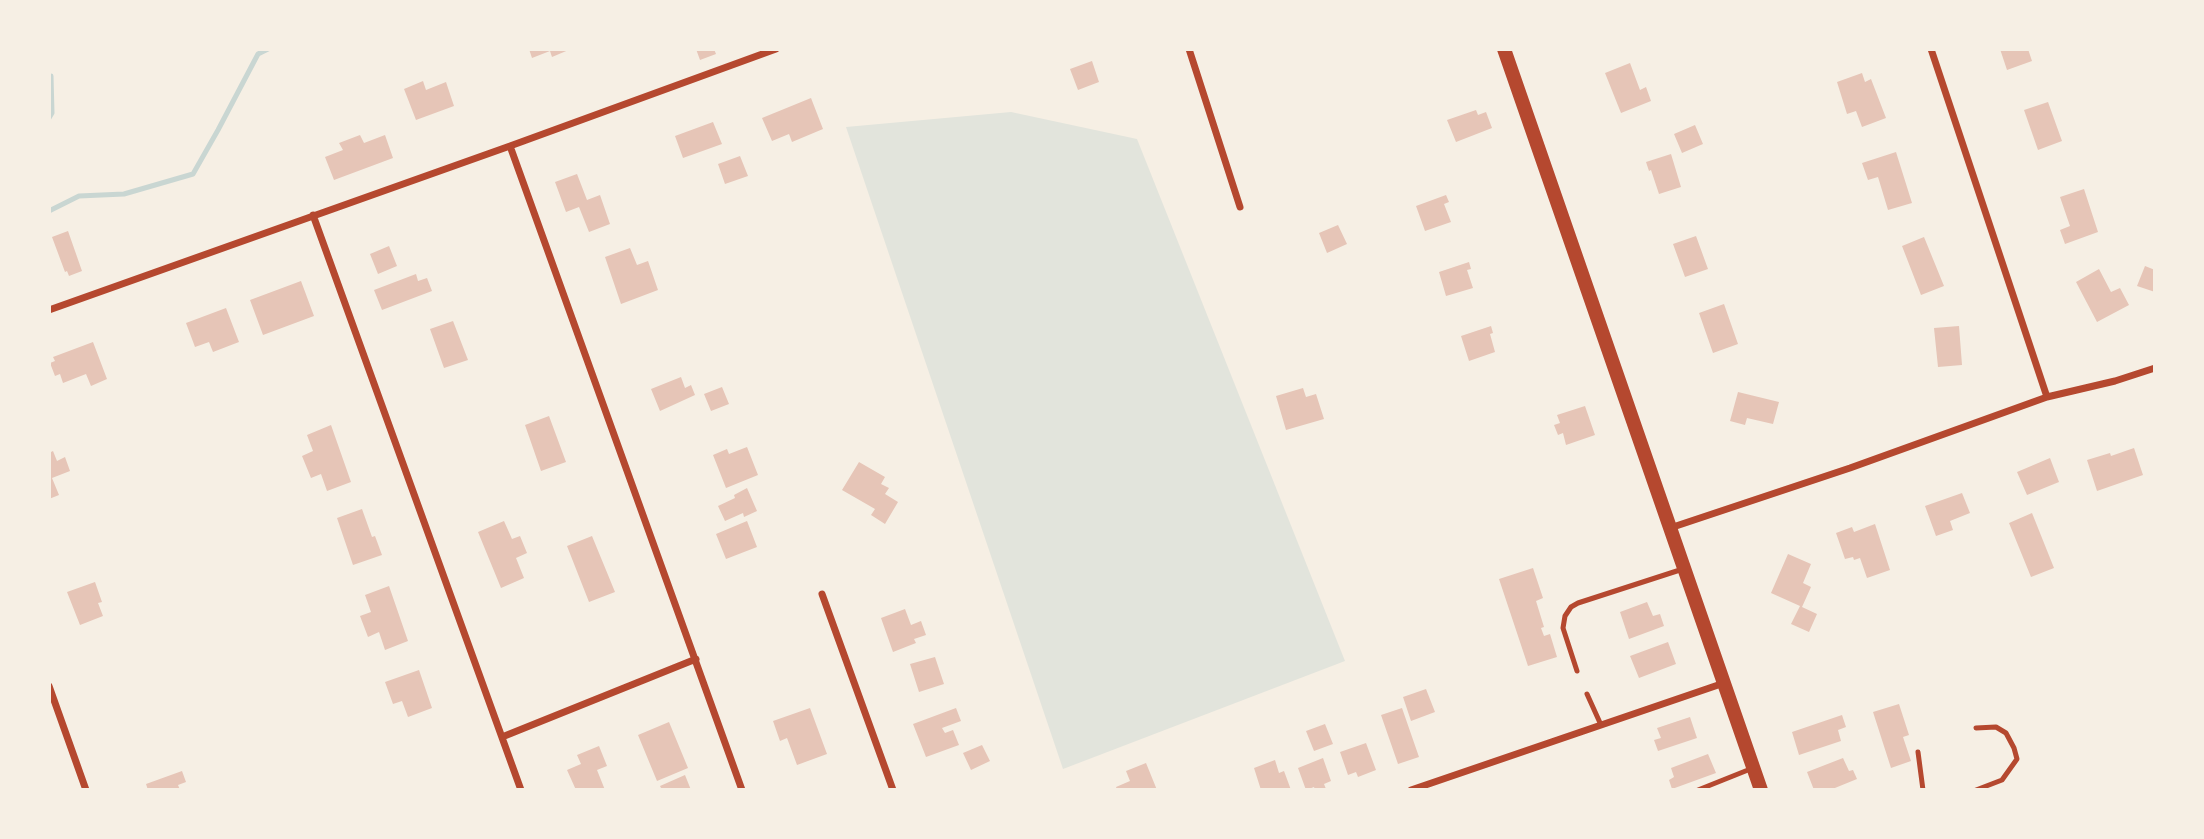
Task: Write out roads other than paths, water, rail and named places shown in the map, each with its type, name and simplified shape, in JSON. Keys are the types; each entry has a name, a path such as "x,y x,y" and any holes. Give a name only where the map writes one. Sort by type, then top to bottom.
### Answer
{"main road":[{"path":"1504,49 1761,790"}],"street":[{"path":"49,310 776,49"},
{"path":"1189,49 1240,207"},
{"path":"1931,49 2047,397"},
{"path":"510,146 742,790"},
{"path":"313,215 521,790"},
{"path":"1670,528 1850,468 2047,397 2155,368"},
{"path":"822,594 893,790"},
{"path":"502,737 696,659"},
{"path":"1411,790 1724,683"},
{"path":"49,686 86,790"}],"lane":[{"path":"1577,671 1563,628 1565,616 1572,607 1683,569"},
{"path":"1587,694 1601,725"},
{"path":"1976,728 1996,727 2006,733 2017,759 2002,780 1976,790"},
{"path":"1918,752 1923,790"},
{"path":"1698,790 1753,768"}],"waterway":[{"path":"49,211 79,196 124,194 193,174 258,54 268,49"},
{"path":"49,118 52,113 51,76"}]}
